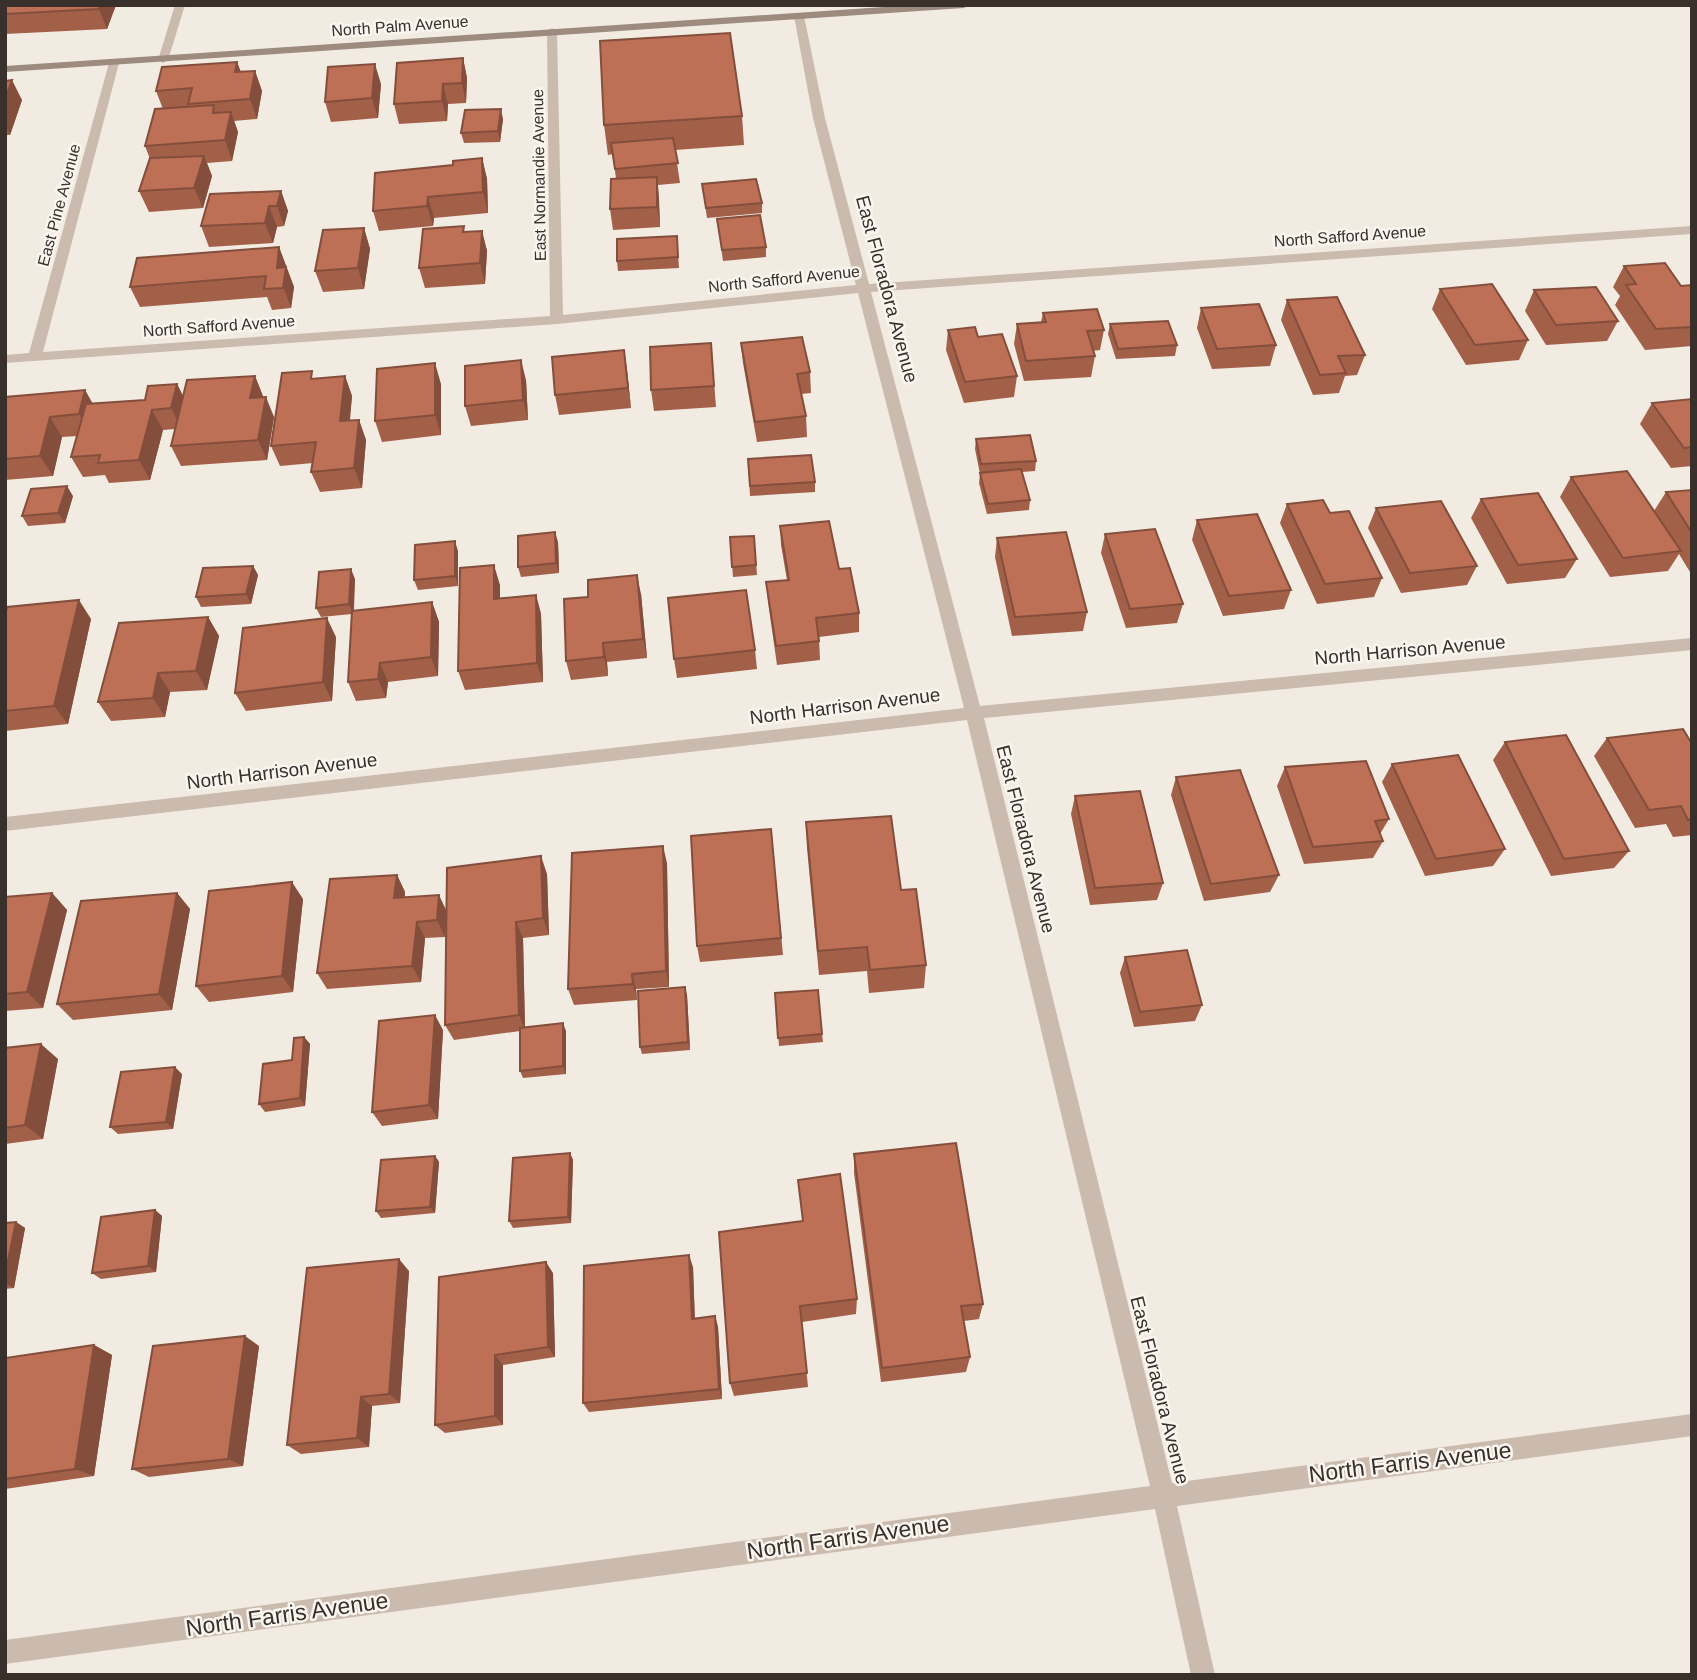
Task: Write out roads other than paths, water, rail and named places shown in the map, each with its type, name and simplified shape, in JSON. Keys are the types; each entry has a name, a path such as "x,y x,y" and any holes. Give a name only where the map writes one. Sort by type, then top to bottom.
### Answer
{"main road":[{"name":"North Palm Avenue","path":"5,69 964,5"}],"street":[{"path":"163,60 180,5"},
{"name":"East Floradora Avenue","path":"799,16 819,118 866,288 974,713 1163,1494 1203,1675"},
{"name":"East Normandie Avenue","path":"552,31 557,320"},
{"name":"East Pine Avenue","path":"35,356 114,63"},
{"name":"North Safford Avenue","path":"5,359 557,320 866,288 1692,230"},
{"name":"North Harrison Avenue","path":"5,824 974,713 1692,644"},
{"name":"North Farris Avenue","path":"5,1652 1163,1494 1692,1425"}]}
